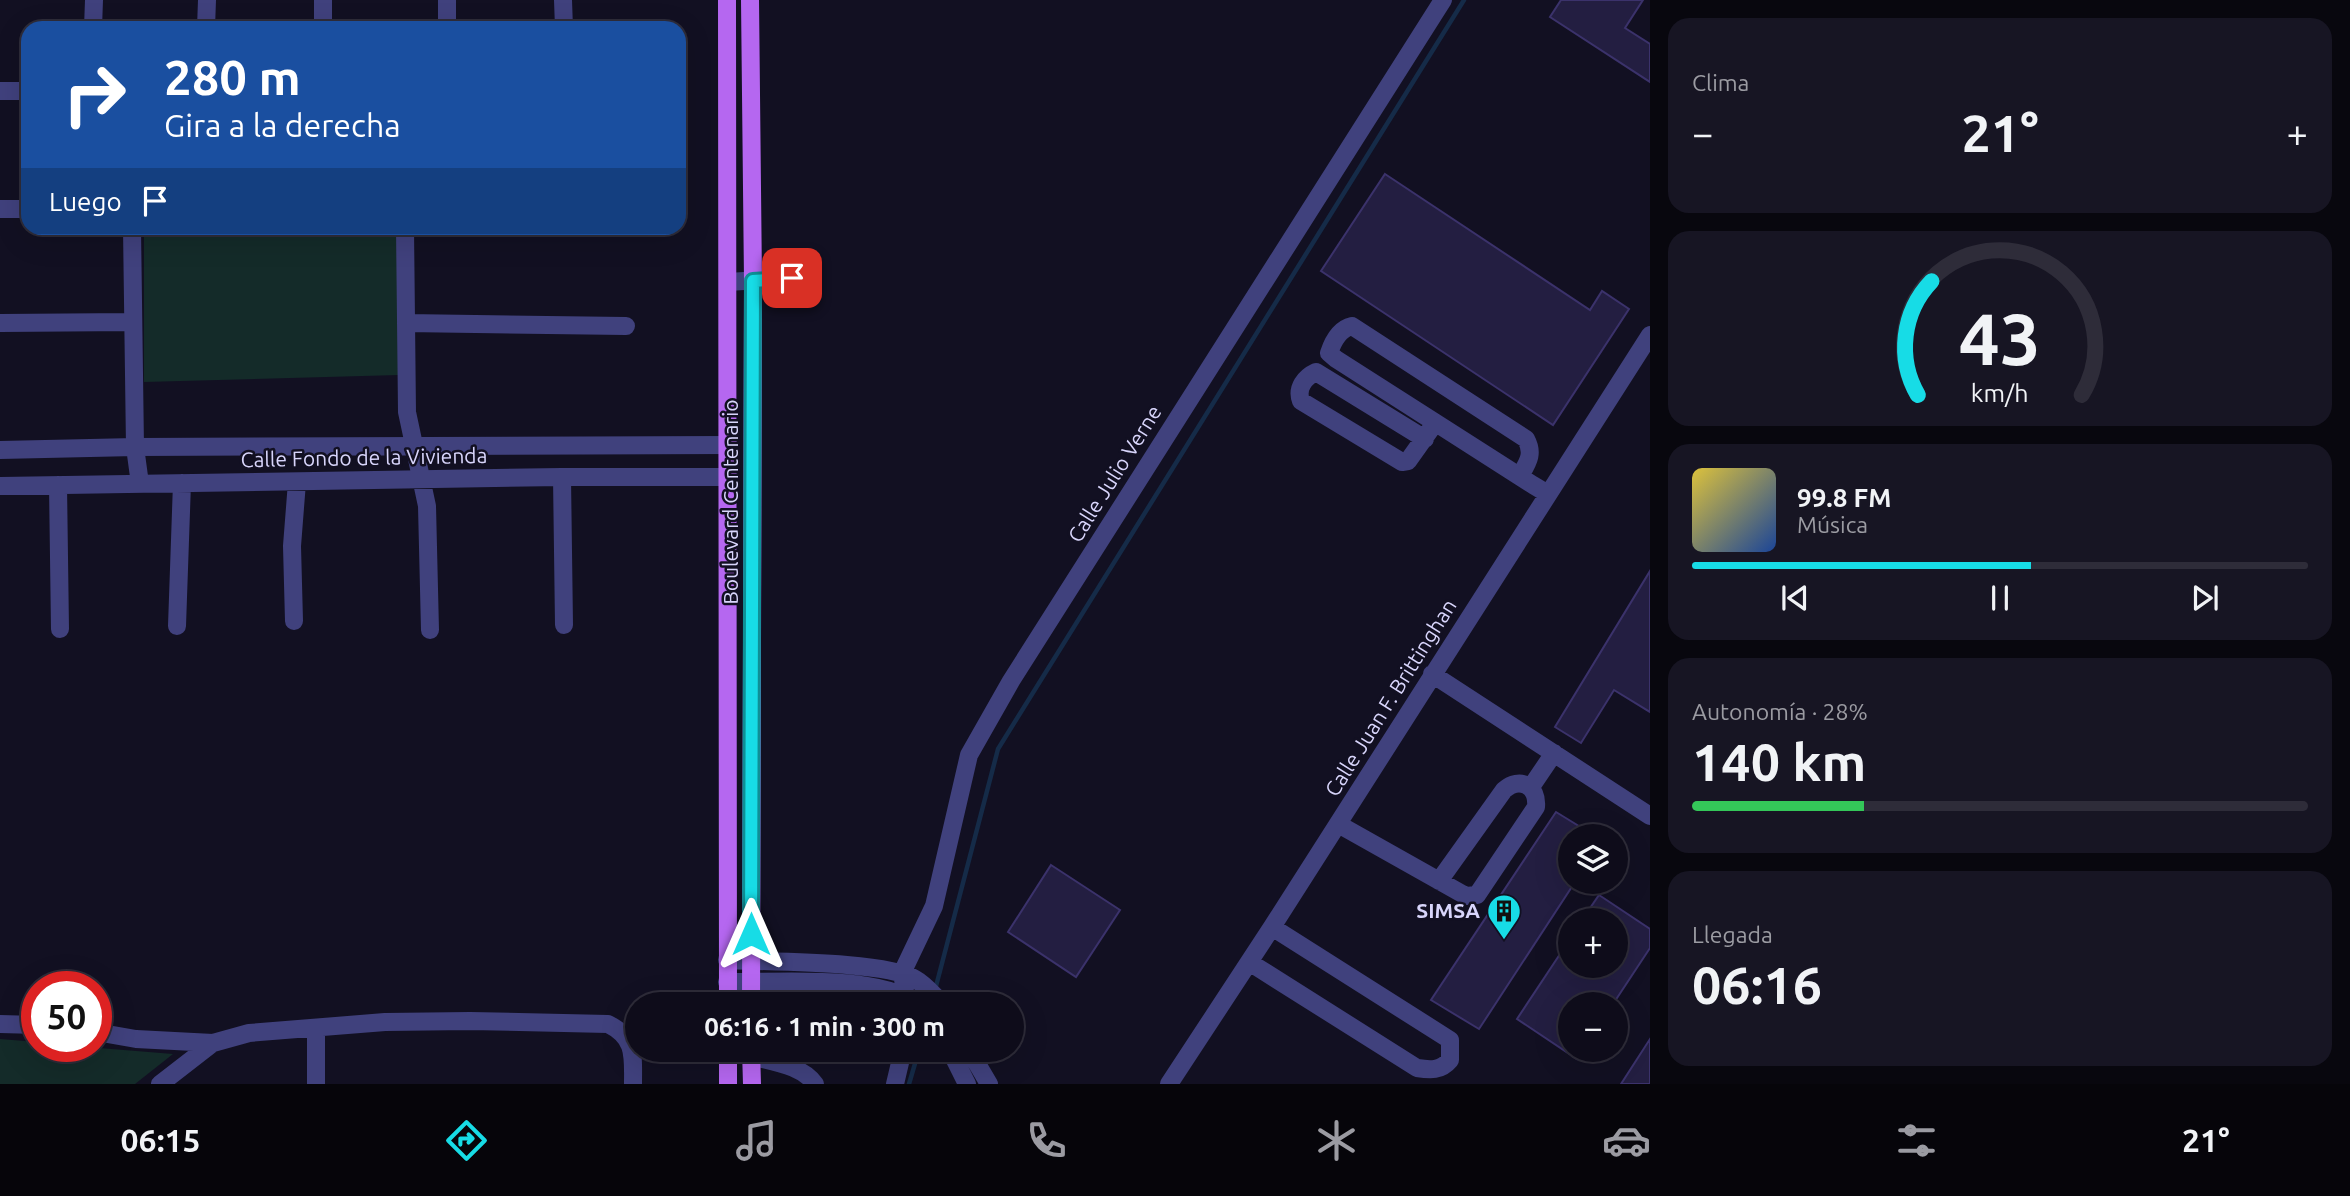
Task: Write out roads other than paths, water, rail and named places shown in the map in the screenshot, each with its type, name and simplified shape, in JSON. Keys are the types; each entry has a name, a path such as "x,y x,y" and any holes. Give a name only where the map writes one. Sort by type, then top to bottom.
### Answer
{"main road":[{"path":"727,2 750,2"},
{"name":"Boulevard Centenario","path":"727,2 727,992"},
{"name":"Boulevard Centenario","path":"750,2 753,281 751,992"},
{"path":"729,445 738,453 741,461 743,549 753,565"},
{"path":"728,640 753,640"},
{"path":"728,1062 728,1084"},
{"path":"751,1062 752,1084"}],"street":[{"path":"93,21 94,0"},
{"path":"206,21 207,0"},
{"path":"323,0 323,21"},
{"path":"447,0 447,21"},
{"path":"564,0 564,21"},
{"name":"Calle Julio Verne","path":"902,973 934,906 961,784 969,755 981,732 1018,669 1443,0"},
{"path":"0,91 21,91"},
{"path":"0,209 21,209"},
{"path":"132,235 135,447 140,484"},
{"path":"405,235 407,412 427,506 430,630"},
{"path":"728,282 812,277"},
{"path":"0,323 132,322"},
{"path":"406,323 626,326"},
{"path":"1520,476 1530,457 1531,448 1526,439 1358,329 1345,327 1333,342 1329,353 1435,423 1548,494"},
{"name":"Calle Juan F. Brittinghan","path":"1169,1084 1650,335"},
{"path":"1425,439 1316,372 1308,376 1300,387 1298,394 1301,401 1402,462 1414,456 1425,439 1435,423"},
{"name":"Calle Fondo de la Vivienda","path":"0,450 729,445"},
{"path":"562,477 564,625"},
{"name":"Calle Fondo de la Vivienda","path":"0,486 729,477"},
{"path":"294,621 292,546 297,482"},
{"path":"177,626 182,483"},
{"path":"58,485 60,629"},
{"path":"1432,674 1650,816"},
{"path":"1531,787 1554,753"},
{"path":"1338,824 1439,881 1466,896 1477,895 1536,807 1537,798 1531,787 1521,782 1511,784 1504,790 1439,881"},
{"path":"1249,962 1417,1068 1437,1069 1444,1067 1450,1060 1450,1040 1272,927"},
{"path":"727,960 858,967 902,973 930,992"},
{"path":"902,973 907,992"},
{"path":"727,982 857,984 881,987 891,992"},
{"path":"112,1035 136,1039 213,1043 249,1033 385,1023 608,1024 620,1030 630,1042 633,1084"},
{"path":"0,1024 21,1025"},
{"path":"316,1028 316,1084"},
{"path":"160,1084 213,1043"},
{"path":"769,1062 796,1076 811,1078 815,1084"},
{"path":"895,1084 900,1062"},
{"path":"956,1062 967,1084"},
{"path":"976,1062 989,1084"}],"waterway":[{"path":"935,990 998,749 1464,0"},
{"path":"909,1084 915,1062"}],"place":[{"name":"SIMSA","path":"1504,941"}]}
